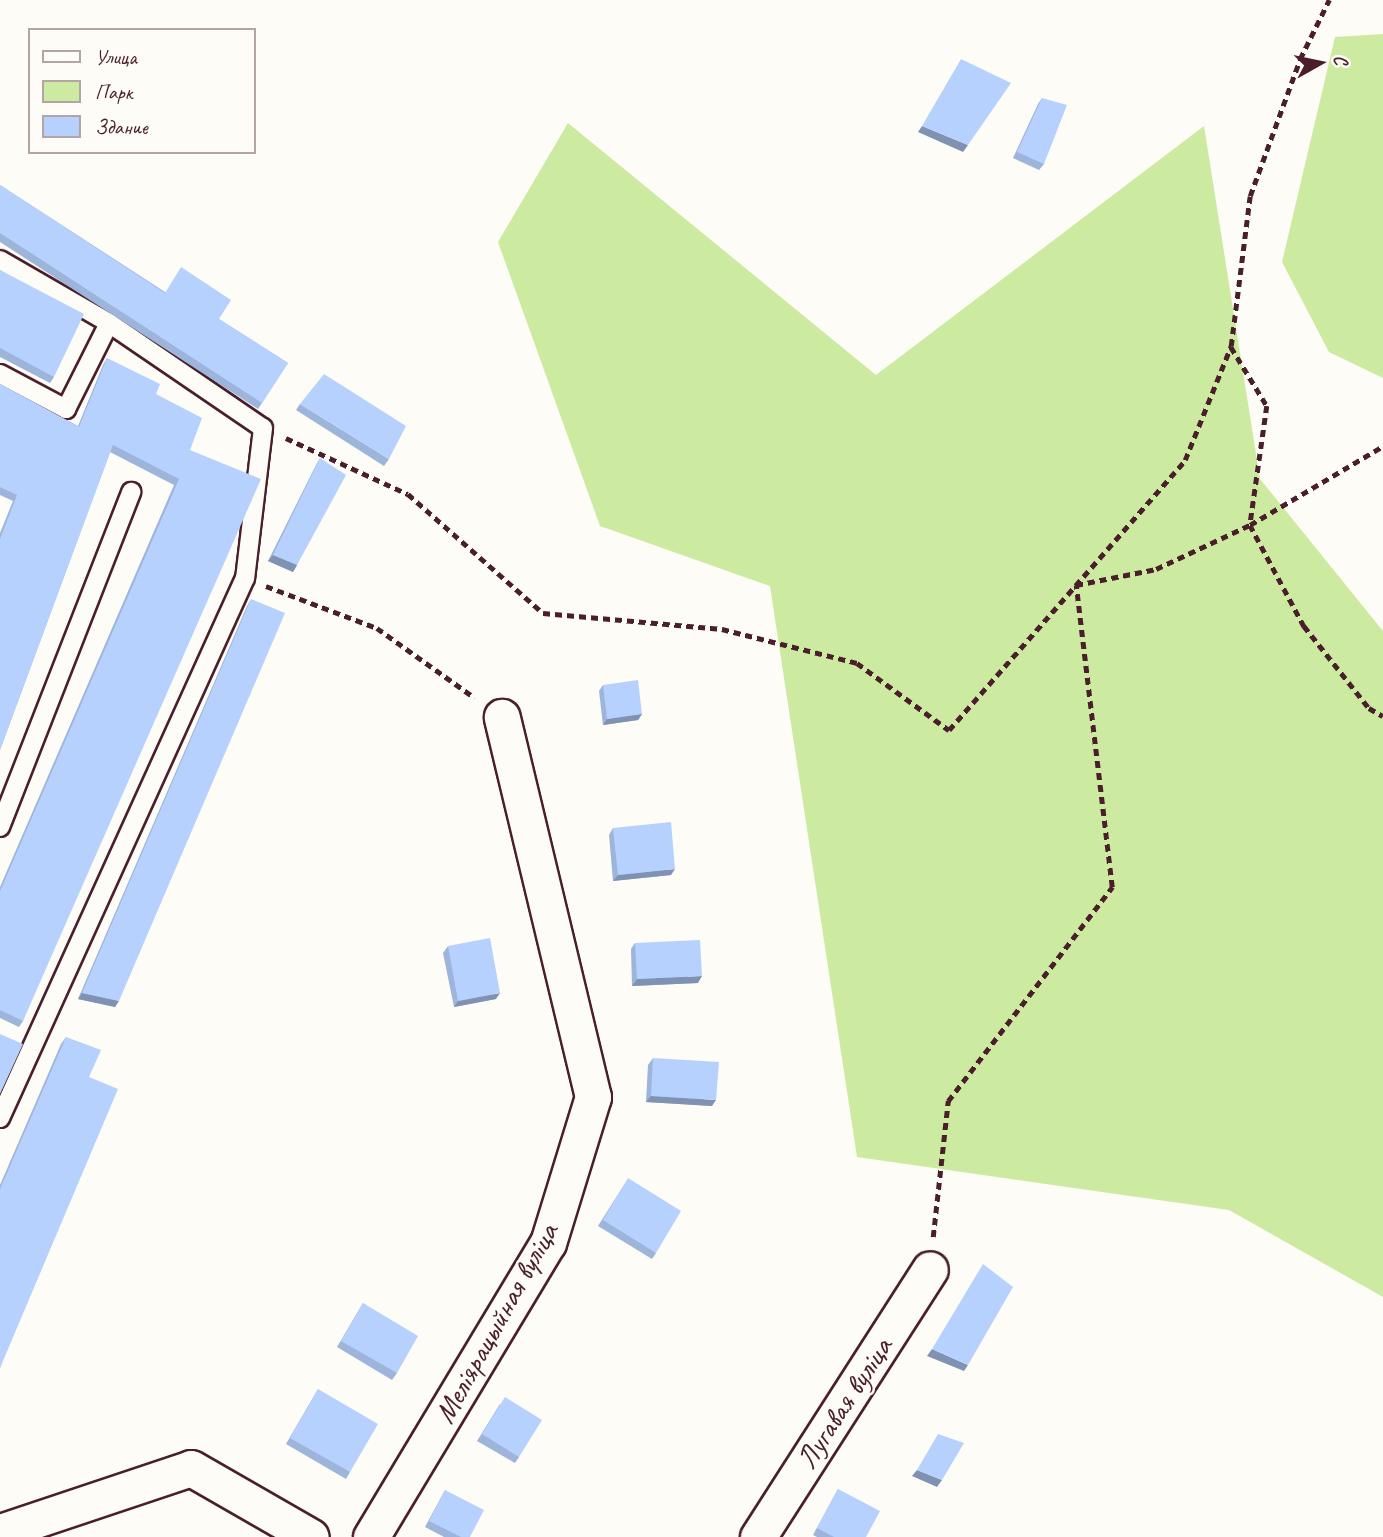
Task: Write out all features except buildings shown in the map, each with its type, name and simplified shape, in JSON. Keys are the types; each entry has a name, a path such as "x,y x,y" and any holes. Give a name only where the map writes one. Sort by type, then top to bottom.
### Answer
{"street":[{"name":"Меліярацыйная вуліца","path":"371,1537 548,1243 593,1097 502,717"},
{"name":"Лугавая вуліца","path":"758,1537 930,1269"},
{"path":"0,1531 191,1468 311,1537"}],"lane":[{"path":"0,260 109,323 263,428 245,578 0,1118"},
{"path":"0,374 66,409 109,323"},
{"path":"0,827 131,492"}],"path":[{"path":"263,428 408,494 543,613 722,629 857,663 949,730 1185,460 1231,346 1250,196 1300,59 1329,0"},
{"path":"1231,346 1267,407 1250,525 1304,626 1369,708 1383,716"},
{"path":"1076,585 1156,569 1250,525 1383,446"},
{"path":"245,578 377,628 502,717"},
{"path":"930,1269 948,1101 1112,887 1076,585"}],"green space":[{"path":"1383,34 1383,378 1329,352 1282,262 1335,37"},
{"path":"568,123 876,375 1204,126 1260,479 1383,631 1383,1297 1229,1210 857,1157 770,586 600,526 498,242"}]}
